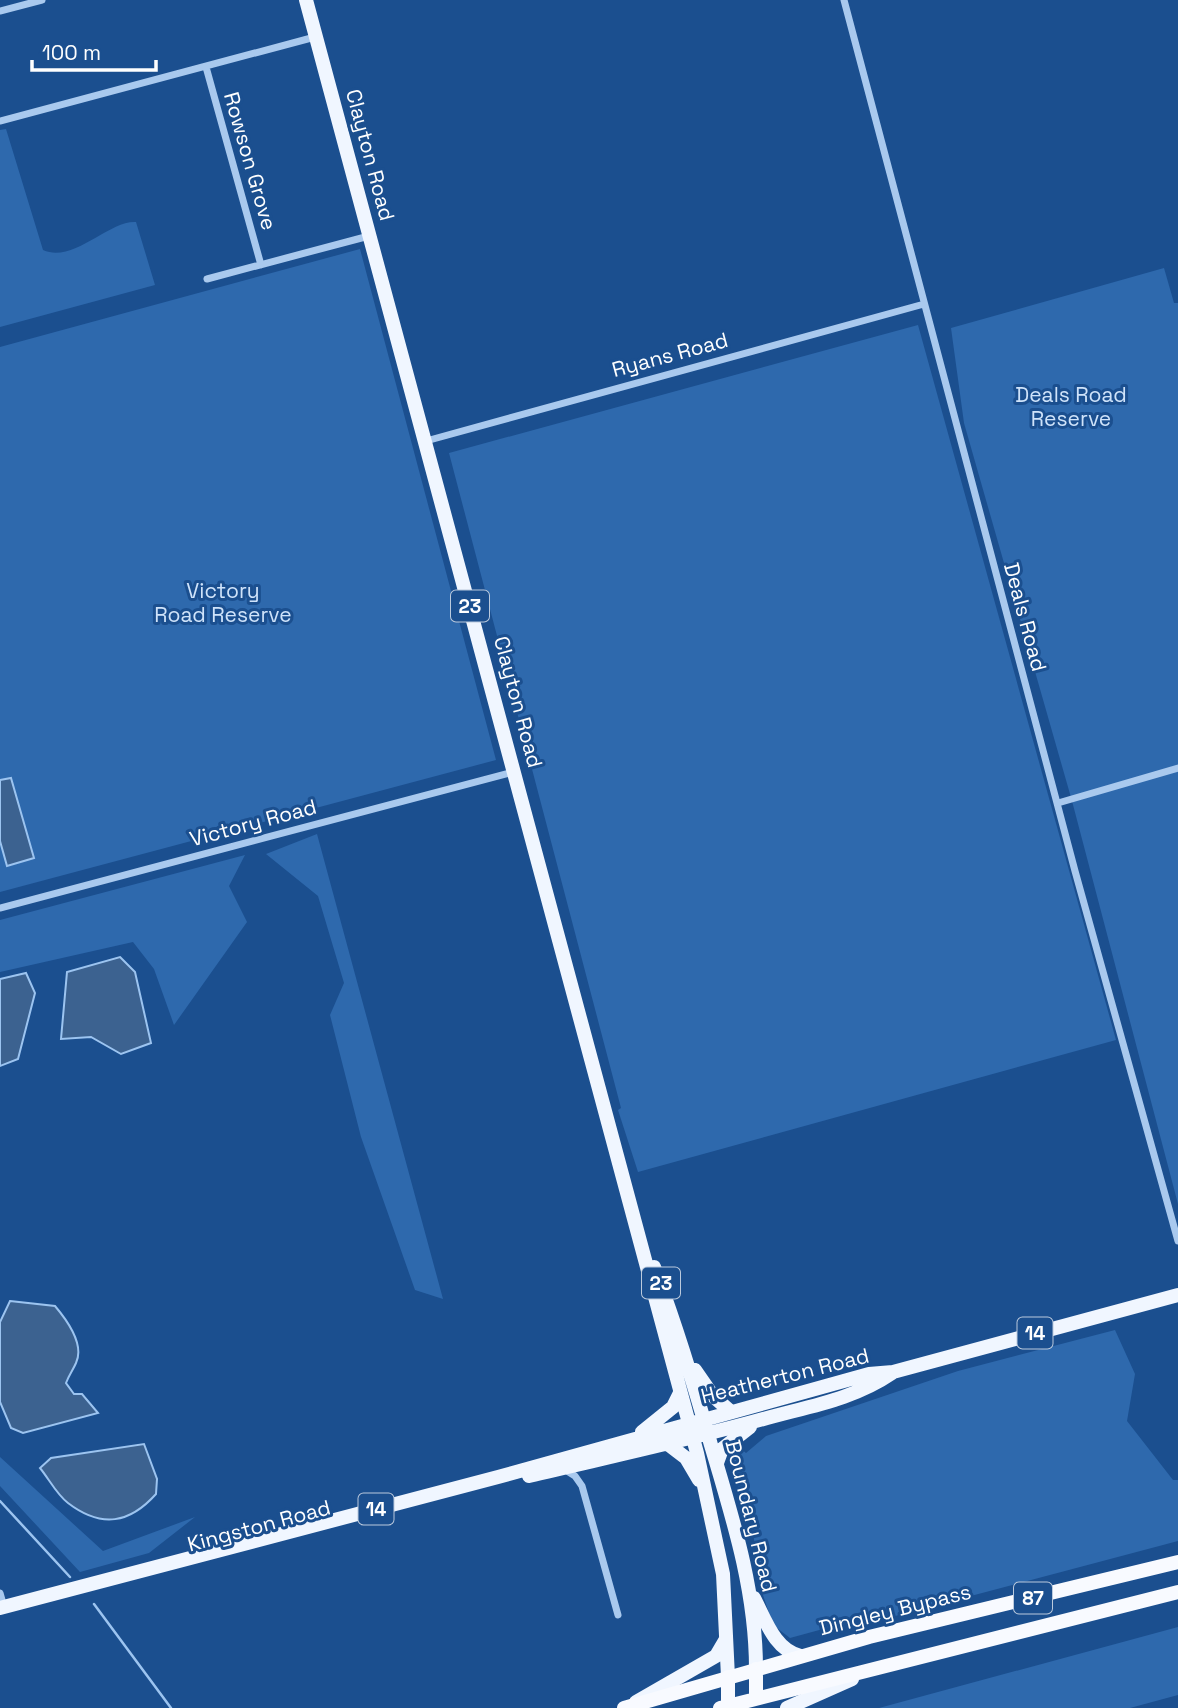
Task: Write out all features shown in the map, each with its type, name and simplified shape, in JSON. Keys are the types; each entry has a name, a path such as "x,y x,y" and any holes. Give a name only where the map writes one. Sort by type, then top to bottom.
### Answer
{"highway":[{"name":"Dingley Bypass","path":"627,1707 896,1630 1178,1562"},
{"name":"87","path":"725,1707 756,1703 869,1670 1178,1592"},
{"name":"Boundary Road","path":"756,1669 756,1703"},
{"name":"Boundary Road","path":"725,1707 728,1677"}],"main road":[{"name":"Clayton Road","path":"306,0 634,1213 704,1419"},
{"name":"Heatherton Road","path":"689,1423 869,1374 893,1372 1178,1295"},
{"name":"Clayton Road","path":"679,1349 680,1393 689,1423"},
{"path":"679,1349 713,1396 731,1412"},
{"name":"Heatherton Road","path":"693,1439 867,1390 893,1372"},
{"path":"628,1440 668,1411 680,1393"},
{"path":"717,1463 721,1451 734,1438 770,1417"},
{"name":"Boundary Road","path":"704,1419 735,1523 749,1587 756,1669"},
{"name":"Boundary Road","path":"689,1423 720,1554 728,1634 728,1677"},
{"name":"Kingston Road","path":"3,1611 689,1423"},
{"name":"Kingston Road","path":"3,1611 563,1468 693,1439"},
{"path":"669,1445 686,1458 708,1498"},
{"path":"749,1587 781,1645 788,1652 801,1656"},
{"path":"627,1707 716,1656 722,1651 728,1634"},
{"path":"788,1708 869,1670"}],"street":[{"path":"0,11 42,0"},
{"name":"Deals Road","path":"844,0 1178,1241"},
{"path":"0,121 316,36"},
{"name":"Rowson Grove","path":"206,67 261,265"},
{"path":"207,279 369,236"},
{"name":"Ryans Road","path":"426,441 924,304"},
{"path":"1058,803 1178,768"},
{"name":"Victory Road","path":"0,908 515,771"},
{"path":"582,1486 584,1473 594,1462"},
{"path":"563,1468 575,1476 582,1486 618,1615"},
{"path":"0,1592 3,1611"}],"green space":[{"path":"6,129 43,250 55,253 66,251 125,223 136,222 155,285 0,327 0,130"},
{"name":"Victory Road Reserve","path":"360,249 496,760 0,892 0,347"},
{"name":"Deals Road Reserve","path":"1164,268 1174,303 1178,303 1178,1204 1072,801 964,423 951,328"},
{"path":"918,325 1116,1040 638,1172 618,1110 621,1108 449,453"},
{"path":"317,834 443,1299 415,1290 361,1137 330,1015 344,983 318,896 266,854"},
{"path":"245,855 229,886 247,922 174,1025 154,969 133,942 0,972 0,920"},
{"path":"1115,1330 1135,1374 1127,1421 1173,1480 1178,1480 1178,1541 880,1620 856,1620 790,1638 773,1625 763,1595 753,1533 731,1465 731,1452 740,1448 746,1453 766,1436 958,1371"},
{"path":"0,1457 103,1551 195,1517 149,1553 80,1572 0,1486"},
{"path":"1178,1627 1178,1695 1130,1708 879,1708"}],"shaded area":[{"path":"11,778 34,858 7,866 0,841 0,780"},
{"path":"120,957 135,972 151,1043 121,1054 91,1037 61,1039 67,972"},
{"path":"26,973 35,993 18,1059 0,1066 0,979"},
{"path":"10,1301 55,1306 59,1311 73,1332 78,1348 76,1363 66,1383 74,1394 82,1394 98,1413 23,1433 11,1428 0,1402 0,1322"},
{"path":"144,1444 157,1479 156,1494 136,1511 115,1519 92,1517 68,1503 40,1468 51,1458"}],"waterway":[{"path":"0,1501 70,1577"},
{"path":"94,1604 171,1708"}]}
